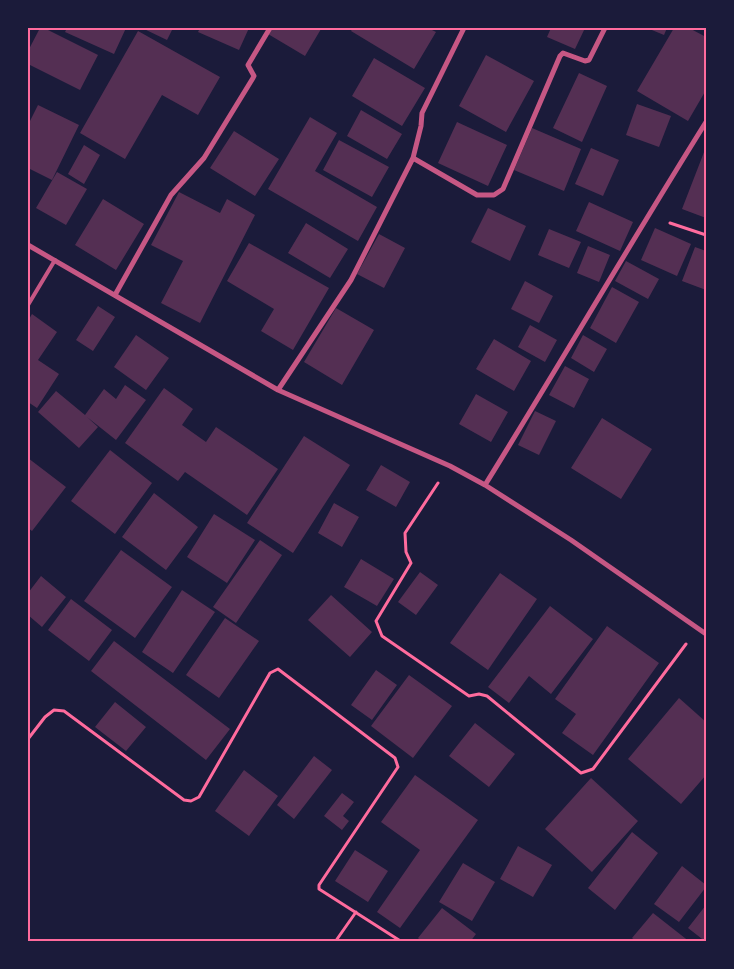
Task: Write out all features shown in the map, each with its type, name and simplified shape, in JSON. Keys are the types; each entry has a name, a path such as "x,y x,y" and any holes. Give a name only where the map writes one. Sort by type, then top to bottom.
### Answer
{"street":[{"path":"115,295 171,195 204,158 253,78 253,73 248,65 270,28"},
{"path":"278,390 351,280 413,158 421,126 422,113 464,28"},
{"path":"413,158 477,195 494,195 502,189 560,56 565,54 584,61 589,60 605,28"},
{"path":"486,485 706,122"},
{"path":"28,244 278,390 450,466 486,485 571,540 706,634"}],"lane":[{"path":"28,305 55,260"}],"path":[{"path":"649,215 706,236"},
{"path":"450,466 405,533 406,552 411,563 376,621 382,636 469,696 479,694 488,696 581,773 593,769 698,628"},
{"path":"28,738 54,710 64,711 184,800 191,801 199,797 270,673 278,669 395,758 398,767 319,885 319,889 402,942"},
{"path":"335,942 356,912"}],"building":[{"path":"40,28 44,28 98,55 80,90 28,64 28,51"},
{"path":"67,28 126,28 114,54 65,32"},
{"path":"142,28 173,28 167,40"},
{"path":"200,28 249,28 239,50 198,32"},
{"path":"272,28 321,29 305,56 268,34"},
{"path":"353,28 428,28 436,32 414,69 351,31"},
{"path":"551,28 585,28 575,49 547,37"},
{"path":"647,28 667,28 664,35"},
{"path":"674,28 689,28 706,37 706,90 688,121 637,91"},
{"path":"138,31 220,77 198,115 162,95 125,159 80,133"},
{"path":"486,55 534,81 506,132 459,106"},
{"path":"374,58 425,88 402,126 352,96"},
{"path":"579,73 607,86 582,142 553,128"},
{"path":"637,104 671,116 659,147 626,135"},
{"path":"38,105 79,125 52,180 28,168 28,125"},
{"path":"361,110 402,134 387,159 347,136"},
{"path":"310,117 337,133 315,171 377,207 358,241 268,189"},
{"path":"457,122 507,145 488,186 438,163"},
{"path":"532,128 581,149 564,191 514,170"},
{"path":"234,131 279,159 255,196 210,168"},
{"path":"339,140 389,167 372,197 323,170"},
{"path":"84,145 100,155 84,184 68,174"},
{"path":"706,147 706,218 682,209"},
{"path":"591,148 619,160 603,196 575,184"},
{"path":"57,172 87,189 66,225 36,208"},
{"path":"179,192 220,213 227,199 255,215 200,323 161,303 183,261 151,245"},
{"path":"103,199 144,224 116,270 75,245"},
{"path":"589,202 633,222 620,251 576,231"},
{"path":"488,208 526,226 510,261 471,242"},
{"path":"306,223 348,249 330,278 288,253"},
{"path":"655,228 691,244 677,276 641,260"},
{"path":"549,229 581,242 569,268 538,255"},
{"path":"379,234 405,248 384,288 357,274"},
{"path":"249,243 329,288 293,350 261,331 274,309 227,281"},
{"path":"588,246 610,255 599,282 577,273"},
{"path":"695,247 706,251 706,290 682,281"},
{"path":"626,261 659,279 648,299 615,281"},
{"path":"525,281 553,296 539,323 511,309"},
{"path":"612,287 639,302 616,343 590,328"},
{"path":"98,306 115,317 93,351 76,340"},
{"path":"336,308 374,330 342,385 304,362"},
{"path":"32,314 57,332 38,360 59,374 37,408 28,402 28,321"},
{"path":"530,325 557,340 545,362 518,347"},
{"path":"136,335 169,358 146,390 114,367"},
{"path":"583,335 607,349 594,372 571,358"},
{"path":"494,339 531,361 514,391 476,369"},
{"path":"565,366 589,379 574,408 549,395"},
{"path":"125,385 146,400 116,440 87,417 98,427 79,448 38,412 56,391 85,415 104,389 116,399"},
{"path":"164,388 193,409 182,425 206,442 216,427 278,469 247,515 185,472 178,481 125,443"},
{"path":"476,394 508,412 491,442 459,424"},
{"path":"535,411 556,421 539,455 518,445"},
{"path":"602,418 652,449 621,499 571,468"},
{"path":"304,436 350,465 293,553 247,523"},
{"path":"110,450 152,483 115,534 71,501"},
{"path":"28,458 66,487 32,531 28,528"},
{"path":"381,465 410,482 396,507 366,490"},
{"path":"154,493 198,527 166,570 122,537"},
{"path":"334,503 359,517 342,547 318,533"},
{"path":"214,514 255,540 227,583 187,557"},
{"path":"260,540 282,555 236,623 213,607"},
{"path":"121,550 172,587 135,638 84,601"},
{"path":"361,559 394,579 377,606 344,587"},
{"path":"420,572 438,585 416,615 398,602"},
{"path":"500,573 537,599 488,670 450,643"},
{"path":"41,576 66,597 42,627 28,615 28,593"},
{"path":"182,590 215,612 173,673 142,652"},
{"path":"331,595 372,632 350,657 308,620"},
{"path":"71,599 112,630 89,661 48,630"},
{"path":"550,606 593,639 551,694 529,676 509,703 488,687"},
{"path":"225,618 259,641 219,698 186,675"},
{"path":"607,626 659,663 593,755 562,733 576,714 555,699"},
{"path":"114,641 230,729 206,760 91,671"},
{"path":"376,670 397,685 372,720 351,705"},
{"path":"409,675 452,706 413,758 371,726"},
{"path":"679,698 706,722 706,775 681,804 628,759"},
{"path":"115,702 146,727 126,751 95,727"},
{"path":"475,723 515,754 489,787 449,756"},
{"path":"314,756 332,770 294,819 277,805"},
{"path":"244,770 278,796 249,836 215,811"},
{"path":"415,775 478,820 400,928 377,912 420,850 381,822"},
{"path":"591,778 638,821 592,872 545,829"},
{"path":"342,793 354,802 343,816 349,821 342,830 324,816"},
{"path":"632,832 658,853 615,910 588,888"},
{"path":"518,846 552,865 533,897 500,879"},
{"path":"355,850 388,871 368,902 335,881"},
{"path":"463,863 495,882 472,921 439,902"},
{"path":"682,866 706,885 706,887 679,922 654,904"},
{"path":"706,905 706,942 688,928"},
{"path":"442,908 476,934 470,942 422,942 418,938"},
{"path":"653,913 690,942 637,942 632,938"}]}
